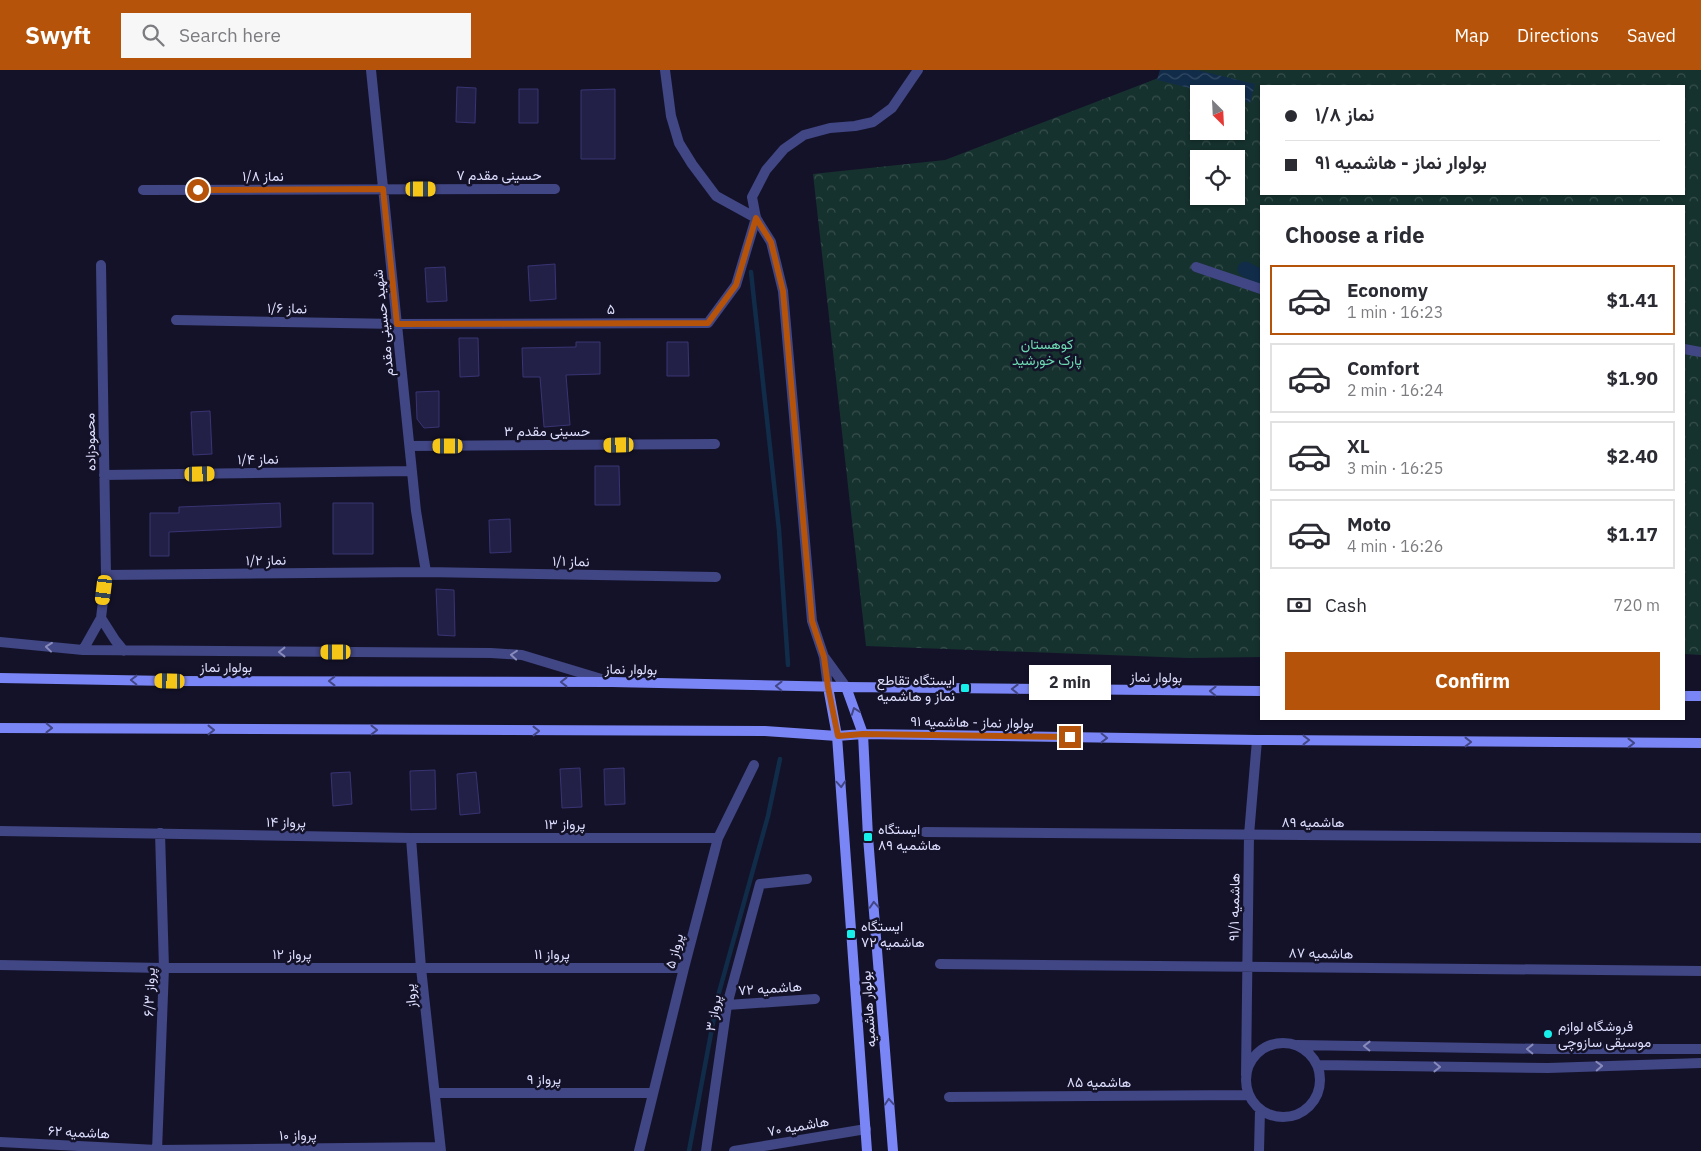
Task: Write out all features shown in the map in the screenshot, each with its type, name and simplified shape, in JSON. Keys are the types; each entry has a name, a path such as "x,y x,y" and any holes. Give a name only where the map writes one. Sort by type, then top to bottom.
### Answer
{"main road":[{"name":"بولوار نماز","path":"0,678 170,681 612,682 828,687 1260,692"},
{"name":"بولوار هاشمیه","path":"828,687 838,736 867,1151"},
{"name":"بولوار هاشمیه","path":"846,687 863,734 868,837 893,1151"},
{"path":"1685,696 1701,696"},
{"path":"0,728 765,731 838,736"},
{"name":"بولوار نماز - هاشمیه ۹۱","path":"838,736 863,734 1257,740"},
{"path":"1257,740 1701,744"}],"street":[{"name":"شهید حسینی مقدم","path":"371,70 412,471 426,572"},
{"path":"665,70 671,116 679,143 716,196 756,218"},
{"path":"828,687 824,657 812,621 783,291 771,242 756,218 752,196 766,170 784,149 804,135 830,128 873,122 892,108 918,70"},
{"name":"حسینی مقدم ۷","path":"383,189 554,189"},
{"name":"نماز ۱/۸","path":"143,190 383,189"},
{"name":"۵","path":"397,324 708,323 736,285 756,218"},
{"name":"محمودزاده","path":"83,650 101,618 106,575 101,265"},
{"path":"1196,267 1260,289"},
{"name":"نماز ۱/۶","path":"176,320 397,324"},
{"path":"1685,349 1701,352"},
{"name":"حسینی مقدم ۳","path":"410,446 715,444"},
{"name":"نماز ۱/۴","path":"104,475 412,471"},
{"name":"نماز ۱/۲","path":"106,575 426,572"},
{"name":"نماز ۱/۱","path":"426,572 716,577"},
{"path":"101,618 124,650"},
{"path":"0,642 83,650 491,653 528,657 612,682"},
{"path":"824,657 846,687"},
{"name":"هاشمیه ۹۱/۱","path":"1246,1075 1249,835 1257,740"},
{"name":"پرواز ۵","path":"639,1151 718,838 754,765"},
{"name":"پرواز ۱۴","path":"0,831 411,838"},
{"name":"هاشمیه ۸۹","path":"925,832 1701,838"},
{"name":"پرواز ۶/۳","path":"157,1150 164,968 160,833"},
{"name":"پرواز ۱۳","path":"411,838 718,838"},
{"name":"پرواز","path":"411,838 421,968 440,1149"},
{"name":"پرواز ۳","path":"706,1151 727,1004 760,884 807,879"},
{"name":"هاشمیه ۸۷","path":"940,964 1701,971"},
{"name":"پرواز ۱۲","path":"0,965 164,968 421,968"},
{"name":"پرواز ۱۱","path":"421,968 684,968"},
{"name":"هاشمیه ۷۲","path":"727,1004 815,999"},
{"path":"1278,1042 1288,1042 1297,1045 1306,1050 1318,1065 1321,1084 1313,1102 1298,1114 1288,1117 1269,1115 1260,1110 1248,1094 1246,1075 1253,1057 1268,1045 1278,1042"},
{"path":"1297,1045 1548,1049 1701,1049"},
{"path":"1318,1065 1548,1068 1701,1064"},
{"name":"پرواز ۹","path":"435,1093 653,1093"},
{"name":"هاشمیه ۸۵","path":"949,1097 1248,1094"},
{"path":"1259,1151 1260,1110"},
{"name":"هاشمیه ۷۰","path":"734,1151 866,1129"},
{"name":"هاشمیه ۶۲","path":"0,1142 157,1150"},
{"name":"پرواز ۱۰","path":"157,1150 440,1149"}],"green space":[{"name":"کوهستان پارک خورشید","path":"1179,70 1701,70 1701,655 1685,654 1685,205 1260,205 1260,657 1189,658 866,646 813,174 945,160"}],"water":[{"path":"1160,70 1197,70 1255,84 1250,103 1245,102 1245,85 1190,85 1190,88 1157,80"}],"building":[{"path":"457,87 476,88 475,123 456,122"},
{"path":"519,89 538,89 538,123 519,123"},
{"path":"615,89 615,159 581,159 581,90"},
{"path":"555,264 556,299 530,301 528,266"},
{"path":"445,267 447,301 427,302 425,268"},
{"path":"459,338 478,338 479,376 460,377"},
{"path":"576,342 600,342 600,374 566,375 570,425 544,427 540,377 523,377 522,348 576,347"},
{"path":"667,342 688,342 689,376 667,376"},
{"path":"439,391 439,427 424,428 417,419 416,392"},
{"path":"210,411 212,454 193,455 191,412"},
{"path":"595,466 619,466 620,505 595,505"},
{"path":"280,503 281,527 169,532 169,556 150,556 150,513 179,513 179,507"},
{"path":"333,503 373,503 373,554 333,554"},
{"path":"510,519 511,552 490,553 489,520"},
{"path":"436,589 454,590 455,636 438,635"},
{"path":"580,768 582,807 562,808 560,769"},
{"path":"624,768 625,804 605,805 604,769"},
{"path":"435,770 436,809 411,810 410,771"},
{"path":"350,772 352,804 333,806 331,773"},
{"path":"476,772 480,813 460,815 457,774"}],"waterway":[{"path":"1245,269 1260,276"},
{"path":"751,272 779,530 788,665"},
{"path":"689,1151 718,996 768,816 780,759"}],"place":[{"name":"ایستگاه تقاطع نماز و هاشمیه","path":"965,688"},
{"name":"ایستگاه هاشمیه ۸۹","path":"868,837"},
{"name":"ایستگاه هاشمیه ۷۲","path":"851,934"},
{"name":"فروشگاه لوازم موسیقی سازوچی","path":"1548,1034"}],"route":[{"path":"198,190 383,189 397,324 708,323 736,285 756,218 771,242 783,291 812,621 824,657 838,736 863,734 1070,737"}]}
